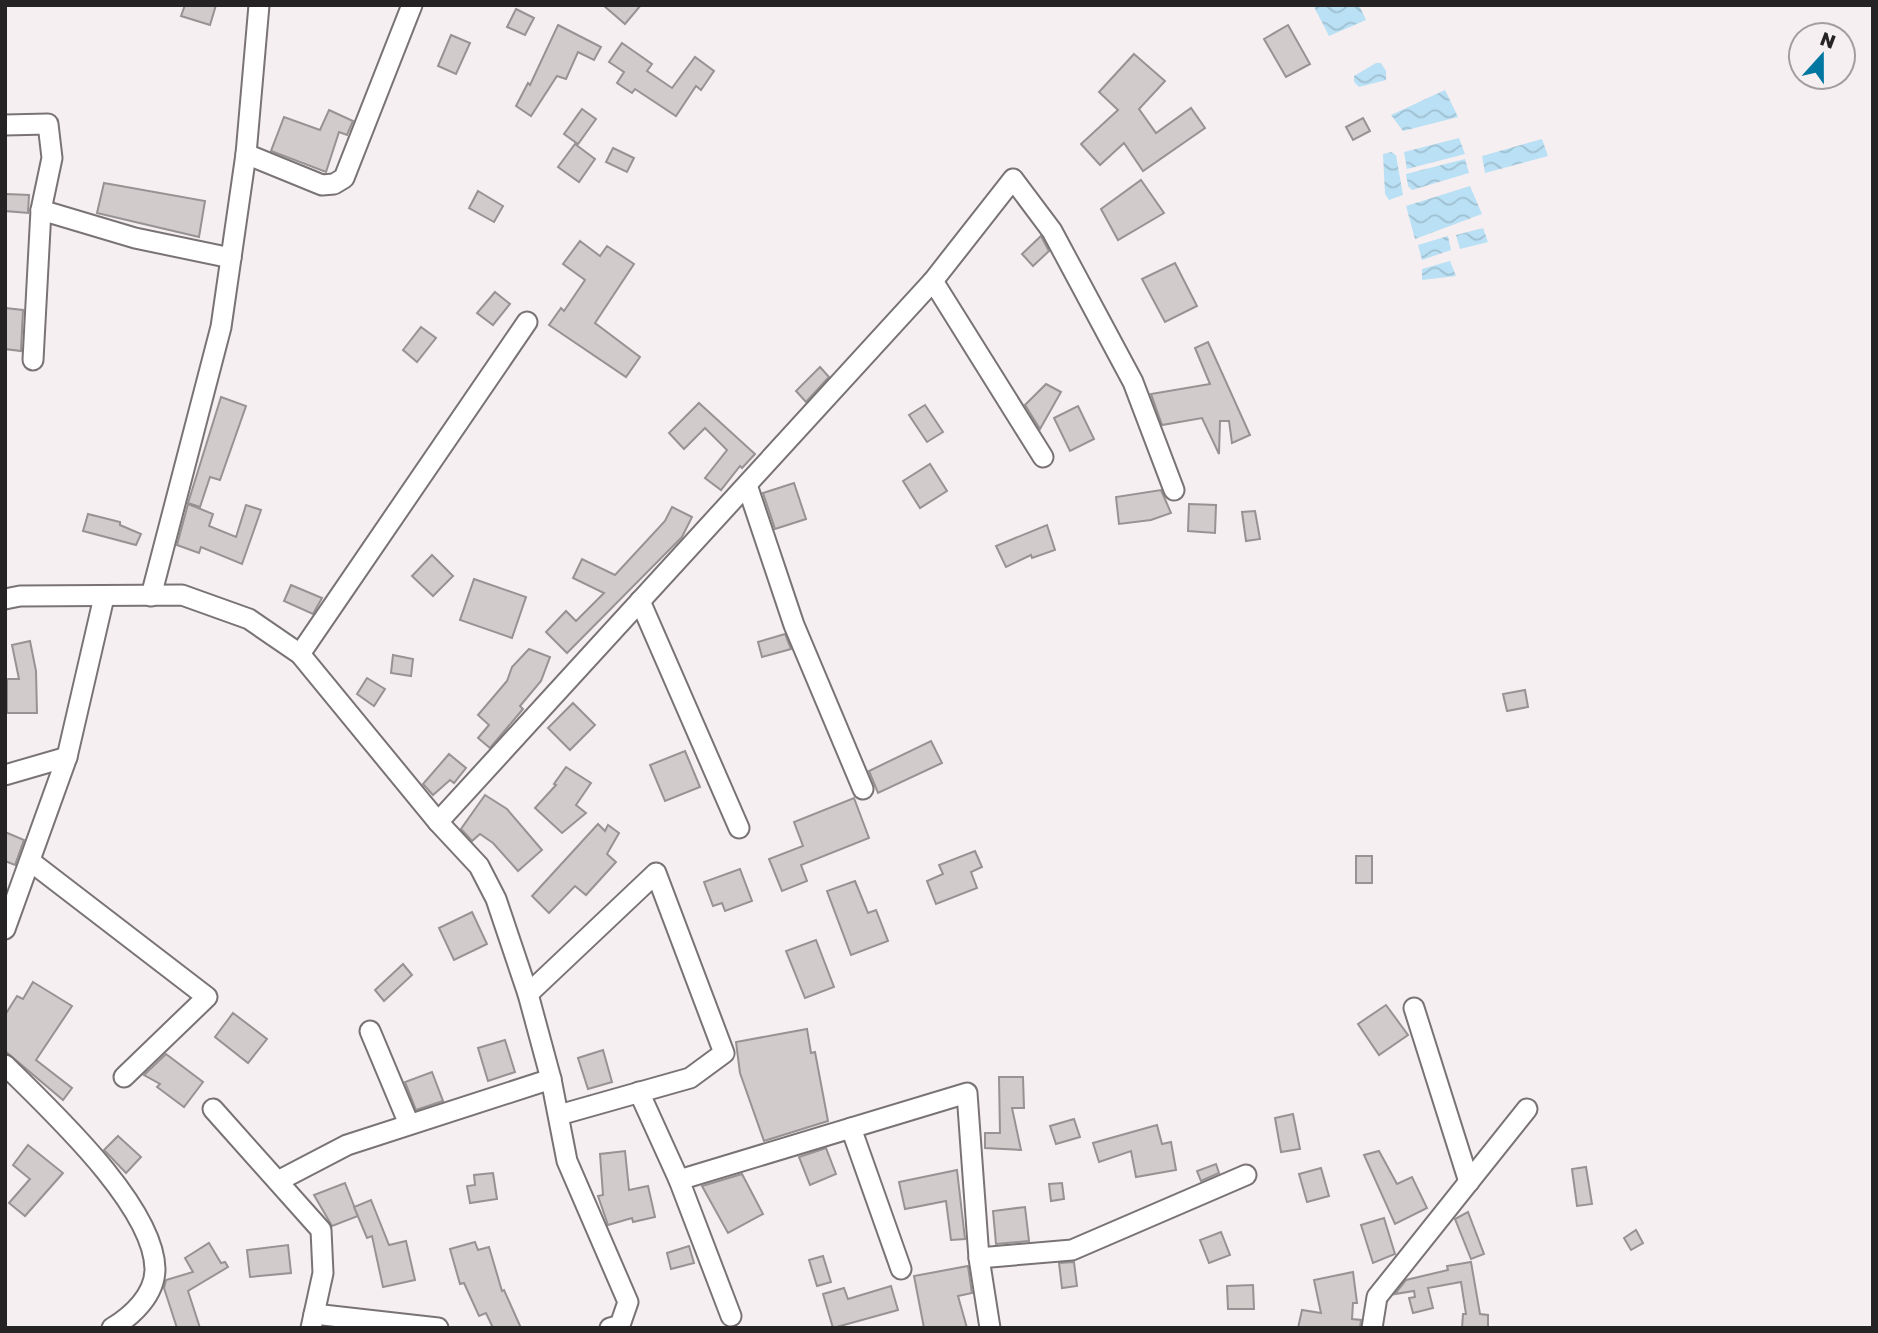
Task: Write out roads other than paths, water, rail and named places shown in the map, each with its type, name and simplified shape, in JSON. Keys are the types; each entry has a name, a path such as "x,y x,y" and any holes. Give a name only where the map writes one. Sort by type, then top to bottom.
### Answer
{"street":[{"path":"151,596 221,327 246,154 259,5"},
{"path":"246,154 322,185 334,184 344,178 412,5"},
{"path":"5,125 48,124 52,158 40,210 33,360"},
{"path":"438,822 933,281 1013,180 1052,231 1133,382 1174,490"},
{"path":"40,210 135,238 231,258"},
{"path":"933,281 1043,457"},
{"path":"300,654 527,322"},
{"path":"747,485 794,625 863,789"},
{"path":"5,599 20,596 182,595 249,619 300,654 438,822 479,866 496,899 528,994 551,1079 567,1161 628,1302 620,1325 610,1328"},
{"path":"5,929 67,757 104,597"},
{"path":"640,601 739,828"},
{"path":"5,775 67,757"},
{"path":"30,860 207,997 124,1077"},
{"path":"528,994 656,873 724,1053 690,1078 559,1115"},
{"path":"1414,1008 1469,1182"},
{"path":"370,1031 409,1124"},
{"path":"5,1065 98,1162 146,1237 155,1270 149,1291 134,1311 112,1328"},
{"path":"278,1181 347,1144 551,1079"},
{"path":"639,1092 679,1180 731,1316"},
{"path":"679,1180 967,1093 979,1258 990,1328"},
{"path":"213,1109 321,1230 323,1273 312,1321 438,1328"},
{"path":"1372,1328 1377,1297 1528,1109"},
{"path":"851,1128 901,1269"},
{"path":"979,1258 1072,1250 1246,1175"}],"water":[{"path":"1313,5 1359,5 1366,20 1329,36"},
{"path":"1376,63 1381,63 1386,71 1386,80 1359,87 1354,82 1354,76"},
{"path":"1445,90 1458,117 1403,131 1391,115"},
{"path":"1459,138 1465,154 1407,169 1404,152"},
{"path":"1542,139 1548,156 1485,173 1482,156"},
{"path":"1391,152 1396,155 1403,195 1389,200 1385,194 1383,154"},
{"path":"1465,159 1469,173 1412,190 1408,186 1406,174"},
{"path":"1470,186 1482,214 1415,239 1406,206"},
{"path":"1483,228 1488,242 1460,249 1456,235"},
{"path":"1448,236 1451,250 1422,260 1418,245"},
{"path":"1450,261 1456,276 1422,280 1422,269"}]}
